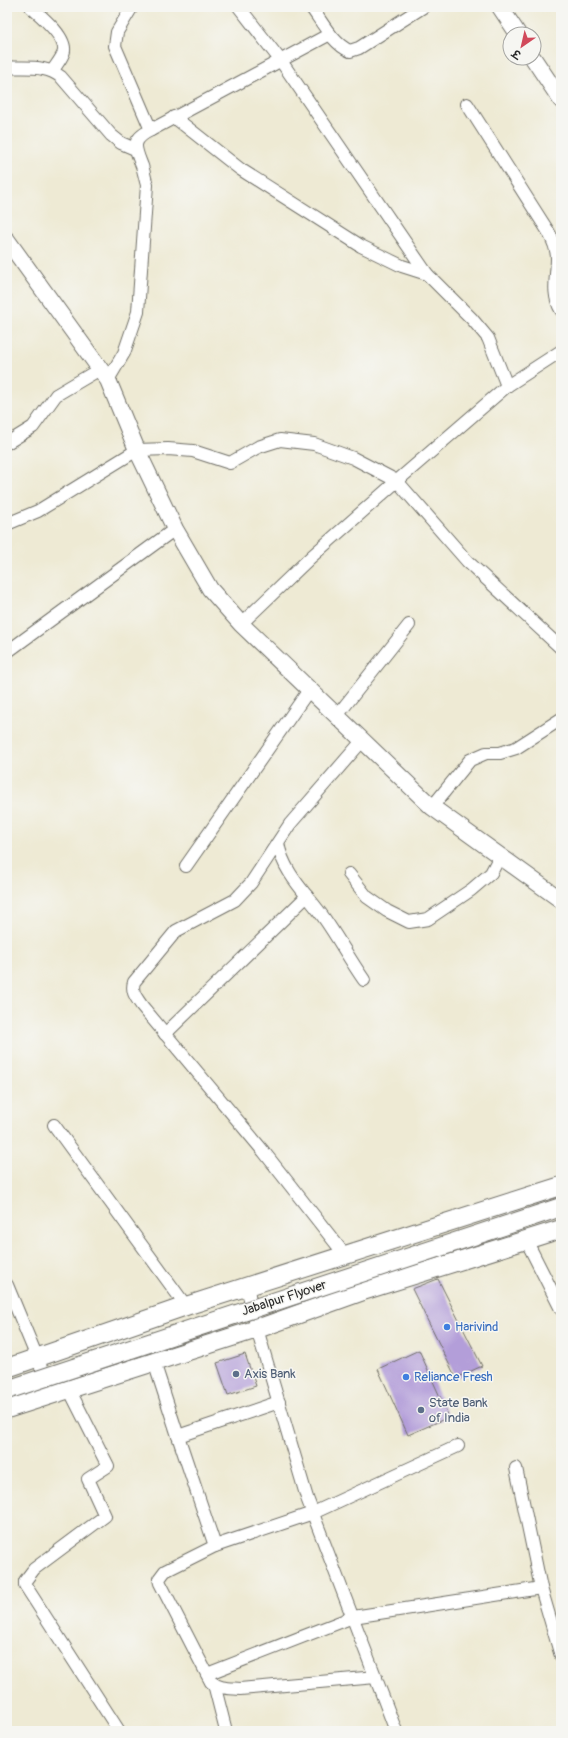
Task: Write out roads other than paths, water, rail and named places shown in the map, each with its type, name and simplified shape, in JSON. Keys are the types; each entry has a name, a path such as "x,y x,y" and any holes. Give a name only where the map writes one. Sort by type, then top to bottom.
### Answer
{"main road":[{"path":"7,1368 186,1306 561,1186"},
{"name":"Jabalpur Flyover","path":"7,1390 561,1207"},
{"path":"7,1409 257,1329 362,1291 561,1229"}],"street":[{"path":"31,7 48,22 62,40 64,51 53,70"},
{"path":"132,7 117,32 115,46 150,130"},
{"path":"240,7 281,61 427,274 472,319 488,338 507,386"},
{"path":"311,7 330,34 343,48 350,51 359,48 423,7"},
{"path":"500,7 513,26"},
{"path":"7,443 33,426 56,395 104,374 124,353 138,312 147,185 135,148 136,140 142,134 330,34"},
{"path":"539,66 561,100"},
{"path":"7,67 44,68 53,70 61,77 111,135 121,143 135,148"},
{"path":"467,104 555,243 557,257 554,294 561,310"},
{"path":"174,117 240,169 361,246 402,266 427,274"},
{"path":"7,240 104,374 137,450 175,529 210,589 241,624 336,717 432,807 561,900"},
{"path":"241,624 311,557 507,386 561,351"},
{"path":"7,524 38,510 137,450 168,449 193,451 230,464 258,447 280,440 314,444 353,458 397,481 467,561 561,648"},
{"path":"7,652 175,529"},
{"path":"336,717 410,626"},
{"path":"186,866 309,690"},
{"path":"432,807 470,760 486,753 500,753 516,748 561,719"},
{"path":"345,1255 264,1152 134,996 132,989 134,982 176,931 235,900 251,883 290,824 314,794 362,741"},
{"path":"278,843 284,864 293,879 324,918 364,980"},
{"path":"349,874 367,897 387,911 410,922 428,919 471,890 491,873 500,856"},
{"path":"165,1034 307,896"},
{"path":"54,1124 186,1306"},
{"path":"526,1240 561,1309"},
{"path":"7,1286 37,1358 61,1392 108,1466 88,1479 106,1516 34,1569 25,1580 25,1585 119,1731"},
{"path":"247,1287 257,1329 313,1513 396,1731"},
{"path":"154,1362 215,1546"},
{"path":"178,1436 279,1402"},
{"path":"226,1731 214,1684 207,1674 160,1583 159,1579 165,1570 215,1546 313,1513 458,1446"},
{"path":"516,1468 541,1588 561,1656"},
{"path":"207,1674 353,1617 541,1588"},
{"path":"214,1684 222,1688 240,1689 376,1677"}],"place":[{"name":"Harivind","path":"447,1327"},
{"name":"Axis Bank","path":"236,1374"},
{"name":"Reliance Fresh","path":"406,1377"},
{"name":"State Bank of India","path":"421,1410"}]}
